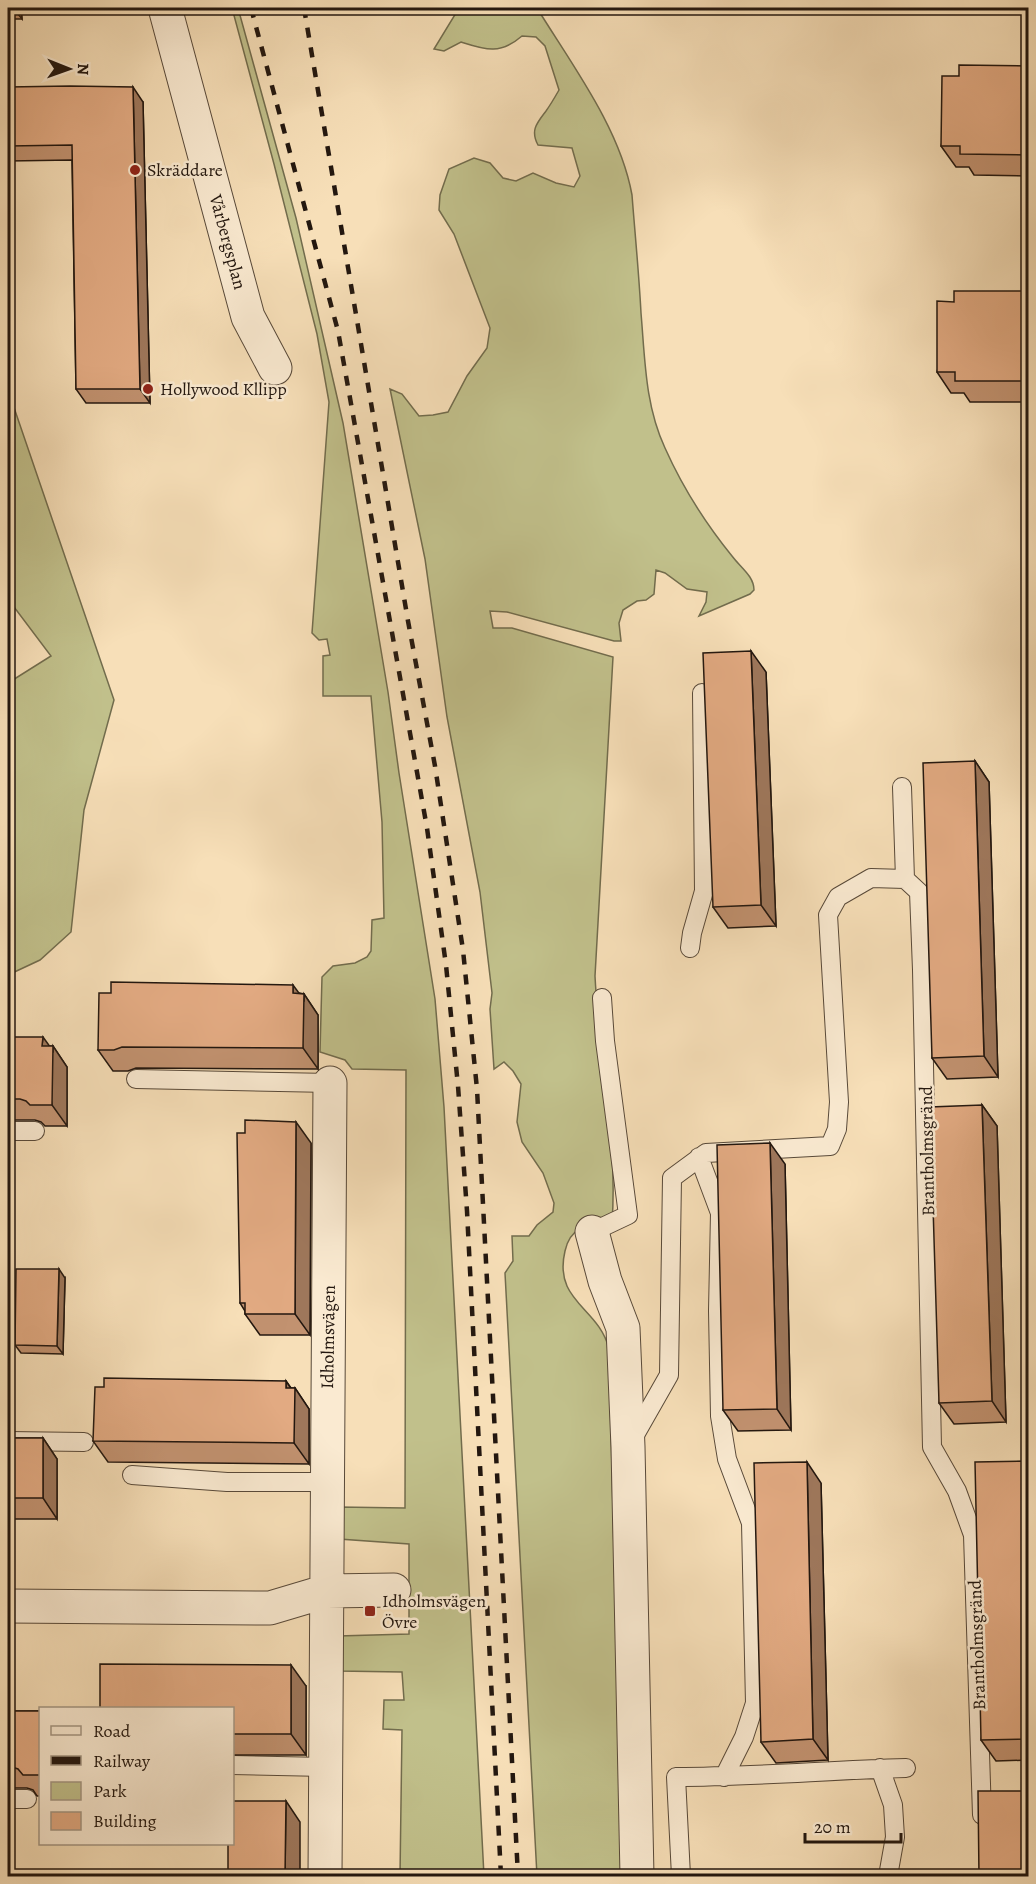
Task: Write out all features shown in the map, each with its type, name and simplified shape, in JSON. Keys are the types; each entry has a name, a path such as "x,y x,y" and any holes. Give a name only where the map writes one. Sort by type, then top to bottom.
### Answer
{"street":[{"name":"Vårbergsplan","path":"165,8 248,317 275,368"},
{"name":"Idholmsvägen","path":"325,1876 330,1083"},
{"path":"592,1232 605,1281 623,1328 628,1447 637,1876"},
{"path":"8,1606 270,1608 327,1591 394,1590"}],"lane":[{"path":"690,948 704,891 702,693"},
{"path":"628,1447 669,1375 672,1178 705,1153 830,1146 837,1129 839,1102 828,915 838,897 871,878 905,879 902,787"},
{"name":"Brantholmsgränd","path":"905,879 918,892 922,970 932,1447 957,1491 973,1535 982,1829"},
{"path":"592,1232 628,1215 605,1041 602,998"},
{"path":"136,1079 330,1083"},
{"path":"8,1131 35,1131"},
{"path":"699,1157 720,1213 718,1311 720,1416 727,1459 751,1523 754,1703 744,1737 724,1777"},
{"path":"8,1441 84,1442"},
{"path":"132,1475 227,1482 327,1482"},
{"path":"234,1765 325,1767"},
{"path":"880,1768 893,1805 895,1837 888,1876"},
{"path":"681,1876 676,1777 724,1777 816,1770 906,1768"},
{"path":"8,1799 27,1799"}],"green space":[{"path":"232,8 238,8 296,218 343,423 388,692 435,999 444,1107 484,1876 400,1876 402,1730 383,1729 384,1700 404,1700 402,1672 338,1671 338,1636 409,1634 409,1544 339,1539 339,1507 405,1508 406,1070 352,1069 345,1060 320,1052 322,977 333,966 355,963 367,957 371,951 372,920 384,918 382,822 371,696 323,696 323,656 330,655 327,639 319,640 312,633 329,402 317,334"},
{"path":"459,8 537,8 606,121 626,170 632,195 645,365 658,432 695,504 722,544 749,576 754,590 750,594 699,616 706,602 707,592 687,589 665,573 656,570 654,594 623,610 619,623 621,641 507,612 490,611 493,628 512,628 613,657 595,976 610,1130 612,1223 589,1226 576,1231 568,1242 563,1268 565,1282 571,1293 596,1323 609,1349 622,1876 537,1876 505,1273 513,1261 512,1236 529,1236 537,1225 553,1212 554,1203 543,1173 522,1142 517,1122 521,1084 504,1062 494,1069 490,1009 492,993 480,892 447,717 425,559 390,389 402,394 419,416 448,412 467,376 487,348 490,328 454,234 439,210 440,195 449,169 474,158 490,163 503,178 516,181 533,173 556,183 574,187 580,176 572,148 538,145 536,140 537,123 559,90 545,46 536,37 522,36 500,48 485,49 461,42 444,51 434,49"},
{"path":"8,390 114,700 84,810 71,932 40,960 8,975 8,683 51,656 8,599"}],"building":[{"path":"959,65 1029,66 1029,155 960,154 960,146 941,146 942,76 959,76"},
{"path":"8,87 133,87 140,389 76,389 72,145 8,146"},
{"path":"954,291 1029,291 1029,381 955,381 955,372 937,372 937,301 954,302"},
{"path":"751,651 761,905 713,907 703,653"},
{"path":"975,761 984,1056 932,1058 923,763"},
{"path":"111,982 293,985 293,993 304,994 303,1048 122,1047 114,1050 98,1050 99,993 111,993"},
{"path":"8,1037 43,1037 42,1046 53,1046 52,1105 30,1105 20,1099 8,1099"},
{"path":"982,1105 992,1401 939,1403 930,1107"},
{"path":"245,1120 296,1122 295,1314 245,1314 245,1303 240,1303 237,1133 245,1133"},
{"path":"770,1143 777,1409 723,1410 717,1145"},
{"path":"16,1269 59,1269 57,1346 15,1345"},
{"path":"104,1378 286,1381 286,1388 295,1388 294,1443 93,1441 95,1387 104,1387"},
{"path":"8,1438 43,1438 43,1498 8,1498"},
{"path":"1025,1461 1029,1595 1029,1739 981,1740 975,1462"},
{"path":"807,1462 813,1739 761,1742 754,1463"},
{"path":"100,1664 291,1665 291,1734 234,1734 234,1707 100,1707"},
{"path":"8,1711 39,1711 39,1775 23,1775 18,1769 8,1767"},
{"path":"978,1791 1029,1791 1029,1876 979,1876"},
{"path":"234,1801 286,1801 285,1876 228,1876 228,1845 234,1845"}],"railway":[{"path":"251,8 338,331 427,828 446,965 467,1211 501,1876"},
{"path":"304,8 408,621 435,766 463,950 477,1089 518,1876"}],"place":[{"name":"Skräddare","path":"135,170"},
{"name":"Hollywood Kllipp","path":"148,389"},
{"name":"Idholmsvägen Övre","path":"370,1611"}]}
